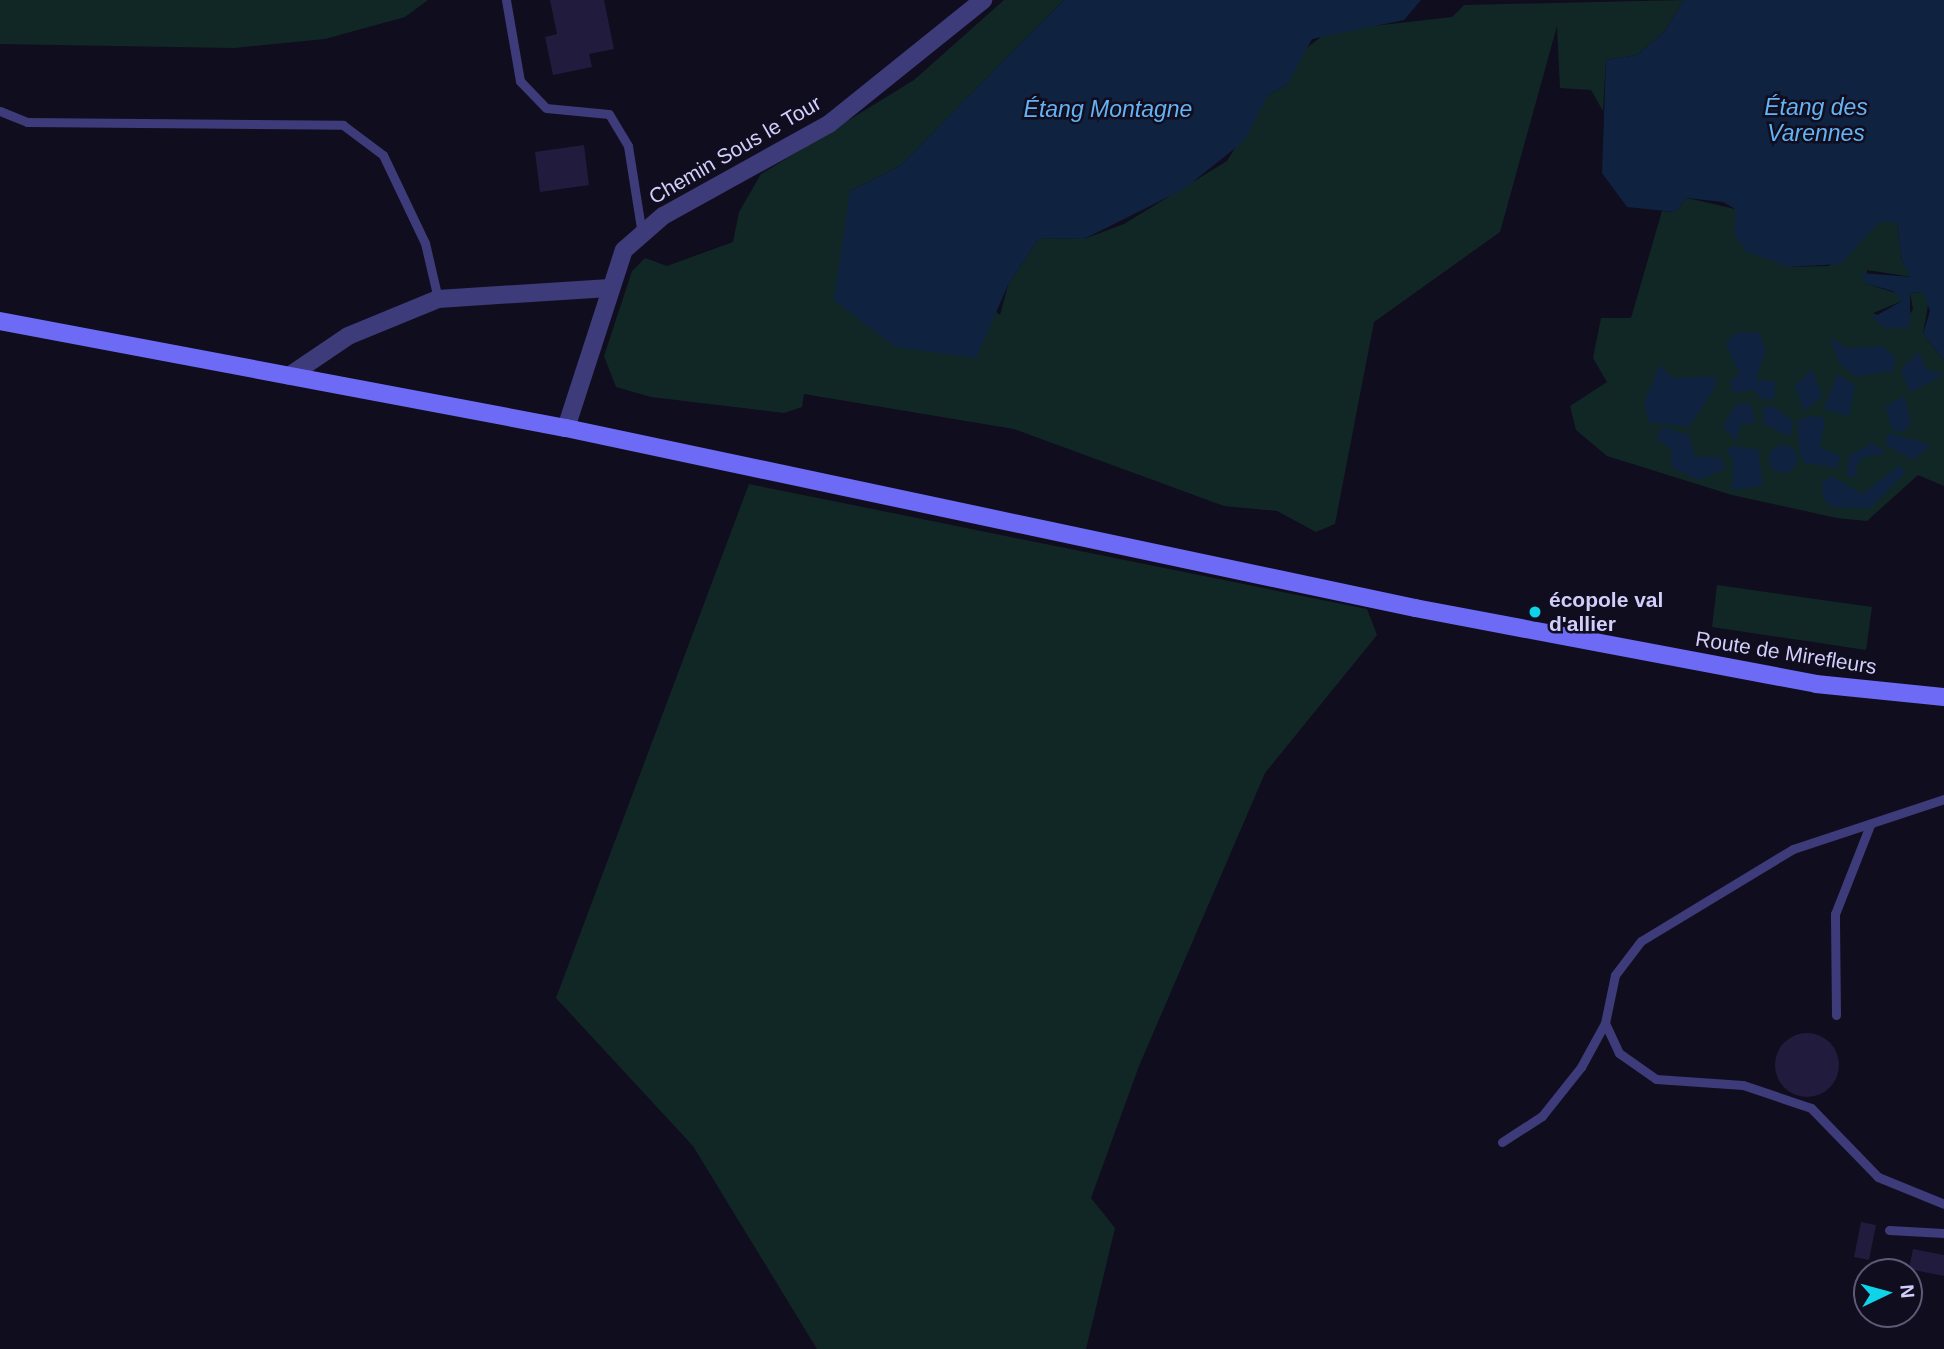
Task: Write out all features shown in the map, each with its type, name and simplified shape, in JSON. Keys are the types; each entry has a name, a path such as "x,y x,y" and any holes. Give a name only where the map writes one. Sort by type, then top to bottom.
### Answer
{"street":[{"name":"Chemin Sous le Tour","path":"566,428 624,250 642,234 829,124 983,0"},
{"path":"289,376 348,337 438,299 610,288"},
{"name":"Route de Mirefleurs","path":"0,321 566,428 1415,608 1816,684 1944,697"}],"lane":[{"path":"506,0 520,82 546,108 609,114 628,146 642,234"},
{"path":"0,111 27,122 344,125 383,155 425,243 438,299"},
{"path":"1502,1142 1542,1116 1581,1068 1605,1023 1615,975 1641,941 1793,849 1944,799"},
{"path":"1836,1015 1835,914 1870,825"},
{"path":"1605,1023 1619,1053 1656,1079 1743,1085 1811,1108 1878,1177 1944,1203"},
{"path":"1889,1230 1944,1233"}],"green space":[{"path":"0,0 428,0 405,17 325,39 234,48 0,44"},
{"path":"1004,0 1064,0 900,166 850,191 1000,315 1008,285 1039,238 1084,239 1124,224 1227,161 1268,95 1287,85 1300,53 1329,31 1452,17 1464,5 1684,0 1665,31 1637,55 1606,60 1603,111 1591,90 1560,88 1557,26 1500,232 1374,322 1335,524 1316,532 1277,511 1224,506 1014,429 804,394 802,407 784,413 651,397 616,387 604,356 632,271 645,258 667,266 733,242 739,212 761,174 914,80"},
{"path":"1687,198 1735,209 1735,235 1788,267 1829,266 1879,222 1897,222 1902,261 1912,277 1867,270 1867,284 1899,294 1902,301 1873,313 1902,326 1913,309 1910,293 1923,292 1929,299 1923,334 1944,360 1944,486 1918,475 1867,521 1837,518 1732,495 1607,456 1576,430 1570,406 1607,382 1593,358 1601,318 1631,318 1662,211 1675,212"},
{"path":"749,484 1367,609 1377,635 1265,773 1139,1066 1091,1198 1115,1228 1086,1349 817,1349 693,1146 556,998"},
{"path":"1717,585 1872,607 1866,650 1712,627"}],"water":[{"name":"Étang Montagne","path":"1064,0 1421,0 1404,20 1312,39 1287,85 1268,95 1244,141 1184,189 1084,239 1039,238 1008,285 976,358 895,347 834,300 850,191 900,166"},
{"name":"Étang des Varennes","path":"1684,0 1944,0 1944,360 1923,334 1930,311 1923,292 1910,293 1910,327 1886,329 1872,318 1902,301 1893,291 1867,284 1861,273 1911,277 1902,261 1897,222 1879,222 1841,264 1788,267 1746,251 1735,235 1735,209 1723,202 1687,198 1675,212 1627,207 1602,173 1606,60 1637,55 1665,31"},
{"path":"1738,332 1760,333 1766,352 1755,379 1775,382 1774,399 1760,399 1755,390 1733,393 1730,381 1739,374 1726,343"},
{"path":"1830,338 1847,348 1883,346 1895,357 1894,371 1855,376 1840,364"},
{"path":"1918,352 1927,370 1944,374 1910,393 1901,370"},
{"path":"1660,365 1672,378 1715,376 1715,387 1689,427 1649,422 1644,404"},
{"path":"1812,369 1822,397 1804,411 1795,386"},
{"path":"1838,374 1855,385 1849,416 1824,409"},
{"path":"1904,396 1911,422 1904,432 1893,430 1885,407"},
{"path":"1750,403 1755,417 1752,424 1741,424 1736,441 1723,426 1736,404"},
{"path":"1773,406 1793,421 1790,437 1764,424 1762,408"},
{"path":"1810,416 1825,418 1820,447 1840,456 1837,468 1805,463 1800,455 1797,422"},
{"path":"1663,427 1689,435 1695,457 1721,457 1725,469 1698,480 1672,467 1671,449 1656,437"},
{"path":"1888,433 1920,441 1930,447 1912,460 1886,445"},
{"path":"1872,443 1886,453 1861,458 1855,471 1860,476 1847,477 1849,456"},
{"path":"1783,445 1793,449 1797,459 1793,469 1783,473 1773,469 1769,459 1773,449"},
{"path":"1735,446 1758,450 1763,485 1732,490 1733,460 1726,449"},
{"path":"1900,465 1905,473 1870,508 1831,507 1823,498 1822,483 1831,476 1862,494"}],"building":[{"path":"550,0 604,0 614,49 589,54 592,67 553,75 545,37 557,34"},
{"path":"584,145 589,185 540,192 535,152"},
{"path":"1807,1033 1825,1039 1833,1047 1839,1065 1833,1083 1825,1091 1807,1097 1789,1091 1781,1083 1775,1065 1781,1047 1789,1039"},
{"path":"1861,1222 1876,1225 1869,1258 1854,1257"},
{"path":"1913,1249 1944,1255 1944,1276 1923,1272 1923,1258 1911,1258"}],"place":[{"name":"écopole val d'allier","path":"1535,612"}]}
